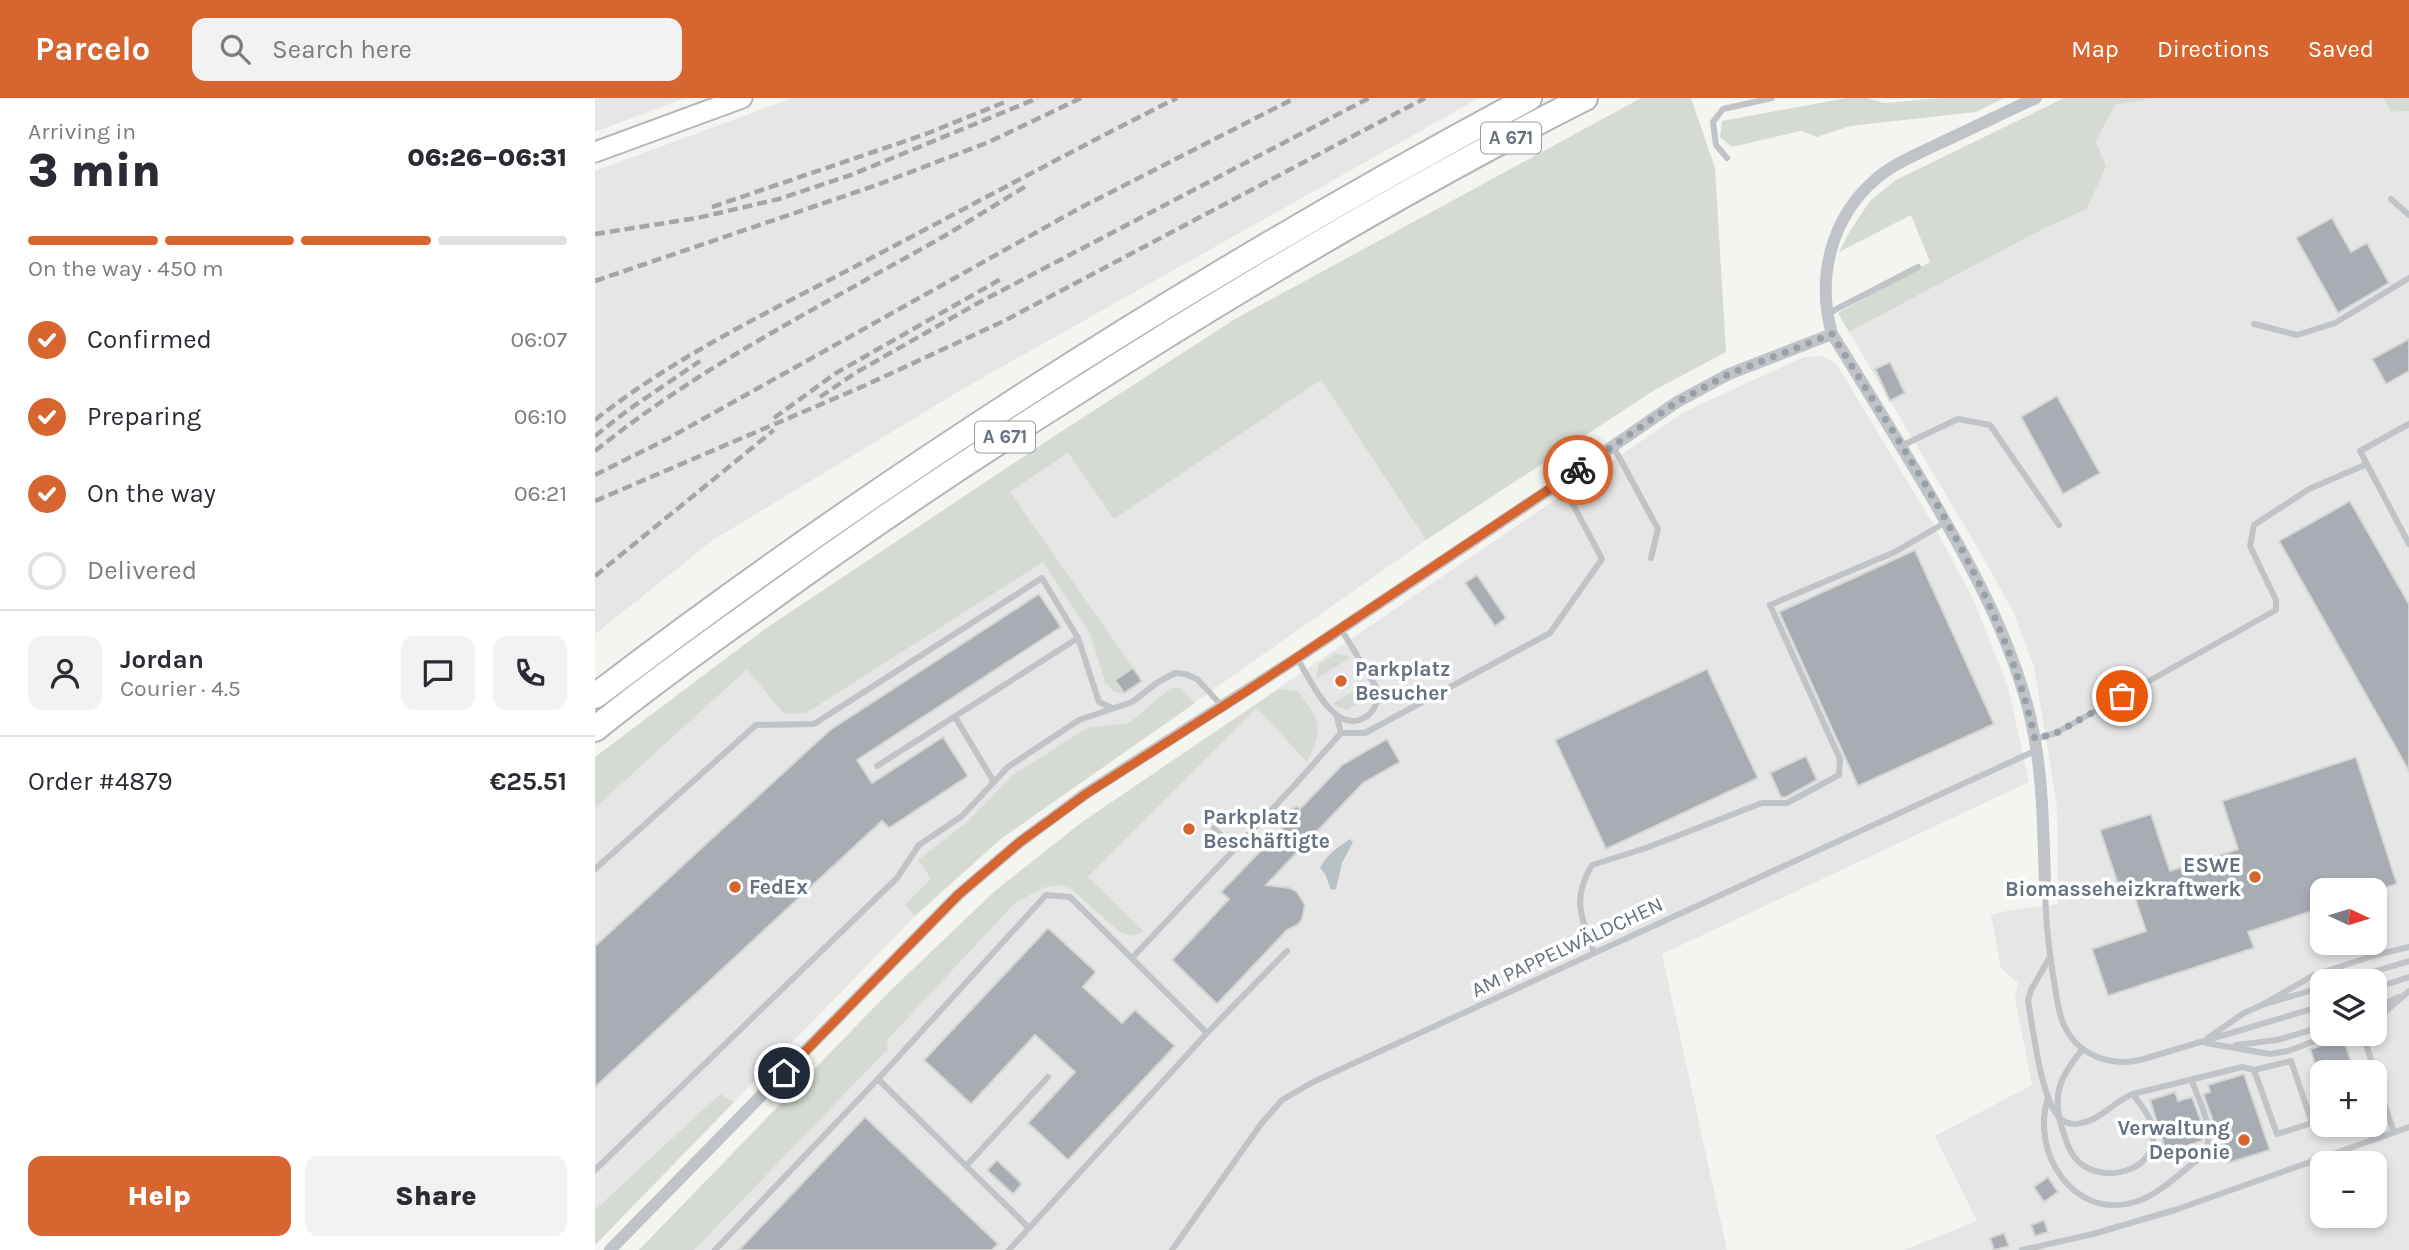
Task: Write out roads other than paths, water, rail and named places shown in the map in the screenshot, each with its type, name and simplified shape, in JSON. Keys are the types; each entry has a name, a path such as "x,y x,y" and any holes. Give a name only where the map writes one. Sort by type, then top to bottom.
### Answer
{"highway":[{"name":"A 671","path":"595,696 806,540 1085,355 1238,261 1529,98"},
{"name":"A 671","path":"595,729 821,561 974,457 1249,284 1436,178 1585,98"}],"main road":[{"path":"595,152 742,98"}],"street":[{"path":"2036,98 1891,168 1867,187 1846,214 1831,247 1825,281 1827,314 1832,334 1946,522 1999,622 2020,681 2036,745 2042,804 2045,882"},
{"path":"610,1250 958,895 1020,842 1086,794 1341,629 1677,402 1729,374 1832,334"}],"lane":[{"path":"1727,158 1716,145 1713,122 1723,109 1772,98"},
{"path":"2391,199 2409,215"},
{"path":"1827,314 1918,267"},
{"path":"2254,324 2297,335 2335,323 2409,278"},
{"path":"1901,446 1958,418 1990,425 2059,525"},
{"path":"2409,424 2360,451 2409,544"},
{"path":"1613,446 1658,529 1651,558"},
{"name":"AM PAPPELWÄLDCHEN","path":"1172,1250 1261,1124 1282,1100 1313,1083 2036,745 2276,610 2276,600 2250,545 2254,525 2309,489 2367,464"},
{"path":"1133,957 1341,733 1365,733 1550,633 1602,559 1561,482"},
{"path":"1594,953 1579,905 1585,877 1592,865 1646,848 1762,803 1787,803 1839,775 1840,759 1770,605 1895,552 1946,522"},
{"path":"595,869 756,724 814,724 1042,578 1078,638 1099,702 1112,708"},
{"path":"1297,658 1337,717 1357,721 1366,717 1374,710 1378,690 1341,629"},
{"path":"877,766 1078,638"},
{"path":"595,1170 897,878 919,845 962,816 1008,767 1079,720 1132,702 1175,673 1197,679 1223,707"},
{"path":"955,717 994,782"},
{"path":"1337,717 1341,733"},
{"path":"1214,828 1235,849"},
{"path":"2045,882 2050,957 2062,1022 2074,1042 2100,1059 2130,1062 2310,1010"},
{"path":"715,1250 878,1079 1046,895 1070,897 1207,1033"},
{"path":"2200,1043 2244,1013 2314,975 2409,947"},
{"path":"1009,1250 1207,1033 1287,951"},
{"path":"2050,957 2031,990 2028,1001 2048,1098 2059,1118 2071,1152 2085,1167 2108,1173 2131,1169 2150,1155 2154,1141 2151,1122 2133,1094"},
{"path":"2382,969 2409,961"},
{"path":"2387,984 2409,977"},
{"path":"2262,1005 2310,991"},
{"path":"2387,1002 2407,992"},
{"path":"2387,1010 2407,992"},
{"path":"2231,1046 2277,1040 2310,1030"},
{"path":"2200,1043 2270,1054 2310,1043"},
{"path":"2367,1047 2394,1132"},
{"path":"2059,1118 2061,1082 2083,1049"},
{"path":"2288,1051 2310,1117"},
{"path":"2059,1118 2074,1124 2086,1122 2123,1098 2169,1083 2192,1081 2242,1067 2255,1070 2291,1061"},
{"path":"2255,1070 2277,1134 2310,1124"},
{"path":"967,1166 1048,1077"},
{"path":"878,1079 1029,1228"},
{"path":"2048,1098 2043,1115 2046,1145 2058,1174 2082,1197 2115,1205 2136,1202 2156,1191 2201,1157 2206,1150 2210,1133 2192,1081"},
{"path":"2022,1250 2093,1234 2175,1210 2409,1127"}],"railway":[{"path":"595,234 697,218 779,199 851,175 1038,98"},
{"path":"595,281 874,186 989,142 1081,98"},
{"path":"595,420 657,376 722,337 1177,98"},
{"path":"595,475 669,438 1078,209 1295,98"},
{"path":"820,397 857,372 978,303 1369,98"},
{"path":"595,501 866,385 1004,321 1425,98"},
{"path":"712,207 926,134 1005,102"},
{"path":"595,451 634,421 717,366 1028,185"},
{"path":"774,418 836,373 1001,279"},
{"path":"595,436 700,361"},
{"path":"595,576 774,430"}],"place":[{"name":"Parkplatz Besucher","path":"1341,681"},
{"name":"Parkplatz Beschäftigte","path":"1189,829"},
{"name":"ESWE Biomasseheizkraftwerk","path":"2255,877"},
{"name":"FedEx","path":"735,887"},
{"name":"Verwaltung Deponie","path":"2244,1140"}]}
